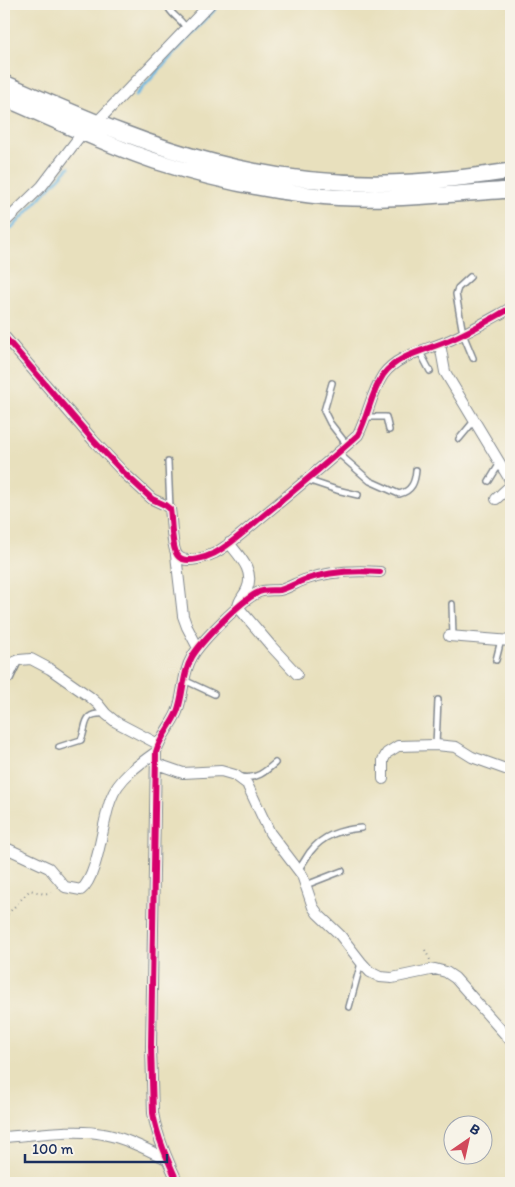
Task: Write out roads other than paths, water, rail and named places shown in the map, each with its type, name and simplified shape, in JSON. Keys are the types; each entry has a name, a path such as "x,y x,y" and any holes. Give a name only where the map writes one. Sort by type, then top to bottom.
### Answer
{"street":[{"path":"97,122 210,4"},
{"path":"4,83 160,146 213,162 273,175 312,180 363,183 413,182 511,171"},
{"path":"4,98 153,161 212,178 311,196 414,198 511,190"},
{"path":"4,223 42,186 83,132"},
{"path":"311,196 312,180"},
{"path":"176,555 180,559 187,560 205,558 229,544 307,480 358,435 378,384 384,374 400,361 463,334 511,308"},
{"path":"4,336 124,473 152,499 170,509 184,616 187,627 198,648"},
{"path":"440,344 445,372 511,483 496,498"},
{"path":"229,544 246,564 249,574 247,589 238,602 238,607 297,674"},
{"path":"4,846 49,868 65,888 81,890 85,887 94,868 111,799 128,775 157,748 178,709 186,669 198,648 238,607 261,591 282,589 315,577 354,570 380,572"},
{"path":"451,636 506,641"},
{"path":"4,670 12,662 31,659 50,669 98,704 116,722 157,748"},
{"path":"383,779 384,760 391,750 398,746 436,745 456,747 472,757 511,768"},
{"path":"157,748 151,1047 153,1113 167,1159 178,1183"},
{"path":"157,764 183,773 220,771 235,775 247,784 270,833 299,869 318,914 340,935 370,972 380,977 392,978 435,968 446,972 455,978 511,1041"},
{"path":"4,1137 86,1132 103,1134 119,1138 167,1159"}],"lane":[{"path":"168,4 172,14 181,20 187,29"},
{"path":"470,277 458,288 456,294 463,334 473,358"},
{"path":"420,352 430,371"},
{"path":"332,384 324,411 330,423 347,445"},
{"path":"366,417 386,417 389,430"},
{"path":"459,439 475,421"},
{"path":"338,452 370,481 399,494 406,492 416,482 416,470"},
{"path":"168,462 170,509"},
{"path":"489,481 500,463"},
{"path":"307,480 337,490 358,494"},
{"path":"451,636 452,604"},
{"path":"496,660 506,641"},
{"path":"10,679 20,660"},
{"path":"184,680 214,694"},
{"path":"436,745 438,700"},
{"path":"59,747 81,740 86,719 89,716 106,714"},
{"path":"235,775 251,778 267,770 275,763"},
{"path":"299,869 308,854 321,839 334,833 361,828"},
{"path":"306,885 342,871"},
{"path":"349,1008 361,962"}],"waterway":[{"path":"135,96 220,4"},
{"path":"4,232 14,226 69,167"}]}
